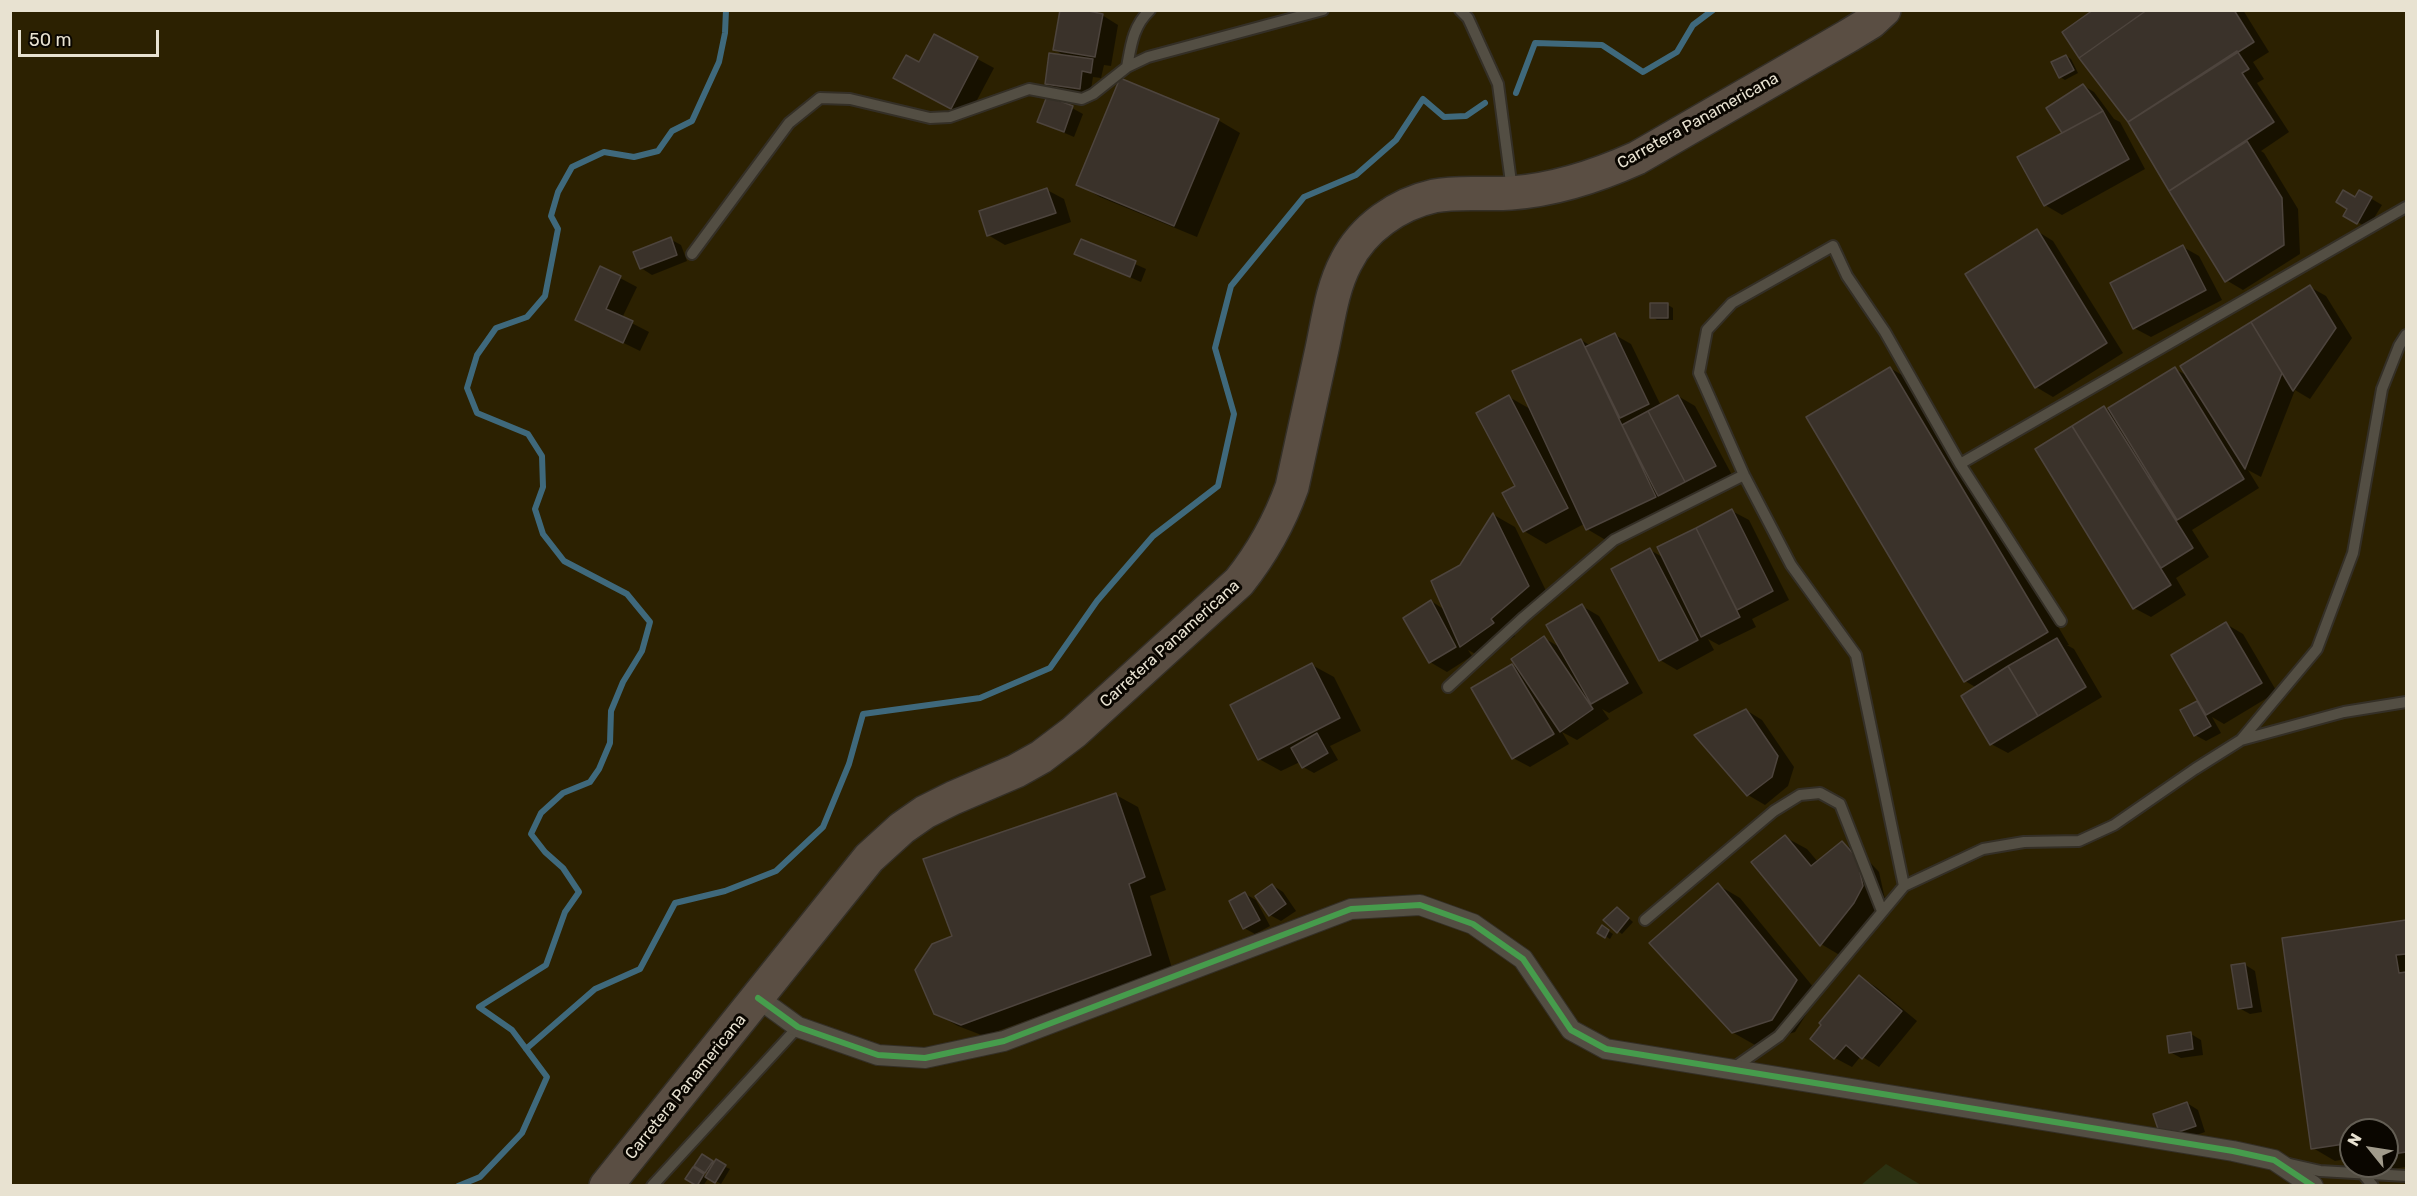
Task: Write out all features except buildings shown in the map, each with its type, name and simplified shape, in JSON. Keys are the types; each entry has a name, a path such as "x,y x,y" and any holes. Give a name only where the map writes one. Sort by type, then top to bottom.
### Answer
{"highway":[{"name":"Carretera Panamericana","path":"606,1185 869,858 885,842 925,812 1016,771 1041,757 1074,732 1239,582 1259,557 1273,534 1292,487 1331,304 1345,262 1358,242 1375,225 1416,201 1436,196 1513,193 1583,179 1637,158 1848,36 1871,22 1884,10"}],"street":[{"path":"758,998 798,1027 878,1055 925,1058 1004,1041 1351,909 1420,905 1473,924 1523,959 1571,1030 1606,1049 2233,1151 2274,1160 2313,1185"}],"lane":[{"path":"1127,67 1132,38 1140,20 1150,10"},
{"path":"692,254 789,123 820,98 850,99 930,118 950,117 1029,89 1082,99 1093,94 1127,67 1148,57 1323,10"},
{"path":"1460,10 1468,18 1498,84 1513,193"},
{"path":"1960,464 2406,207"},
{"path":"1904,886 1856,655 1791,566 1744,475 1698,373 1707,330 1732,303 1833,246 1846,276 1885,333 1960,464 2061,621"},
{"path":"1732,1069 1779,1036 1904,886 1983,849 2024,842 2079,841 2114,825 2241,740 2317,649 2353,553 2382,389 2399,346 2406,335"},
{"path":"1448,687 1524,617 1614,540 1744,475"},
{"path":"2241,740 2344,712 2406,702"},
{"path":"1645,920 1774,811 1800,795 1820,793 1840,804 1882,911"},
{"path":"652,1185 798,1027"},
{"path":"2274,1160 2320,1171 2339,1172"}],"shaded area":[{"path":"10,11 2406,11 2406,1185 1921,1186 1886,1165 1861,1186 11,1185"}],"green space":[{"path":"1886,1164 1921,1185 1861,1185"}],"waterway":[{"path":"458,1186 480,1177 522,1133 547,1077 512,1030 479,1007 546,965 565,912 579,892 563,868 545,852 531,834 541,813 563,793 590,782 599,769 610,743 611,711 623,682 642,651 650,622 627,594 564,561 543,534 535,509 543,487 542,456 528,434 477,413 467,388 477,355 496,328 527,317 545,296 558,229 551,216 558,192 572,167 604,152 634,157 658,151 672,131 692,121 719,62 725,33 726,10"},
{"path":"1516,93 1535,43 1602,45 1643,72 1677,52 1693,25 1713,10"},
{"path":"526,1049 595,989 640,969 675,903 725,891 776,871 823,827 849,764 863,714 980,698 1050,668 1097,601 1153,536 1218,486 1234,414 1215,348 1231,286 1304,197 1356,175 1396,140 1423,99 1444,117 1466,116 1485,103"}],"cycle path":[{"path":"758,998 798,1027 878,1055 925,1058 1004,1041 1351,909 1420,905 1473,924 1523,959 1571,1030 1606,1049 2233,1151 2274,1160 2313,1186"}]}
